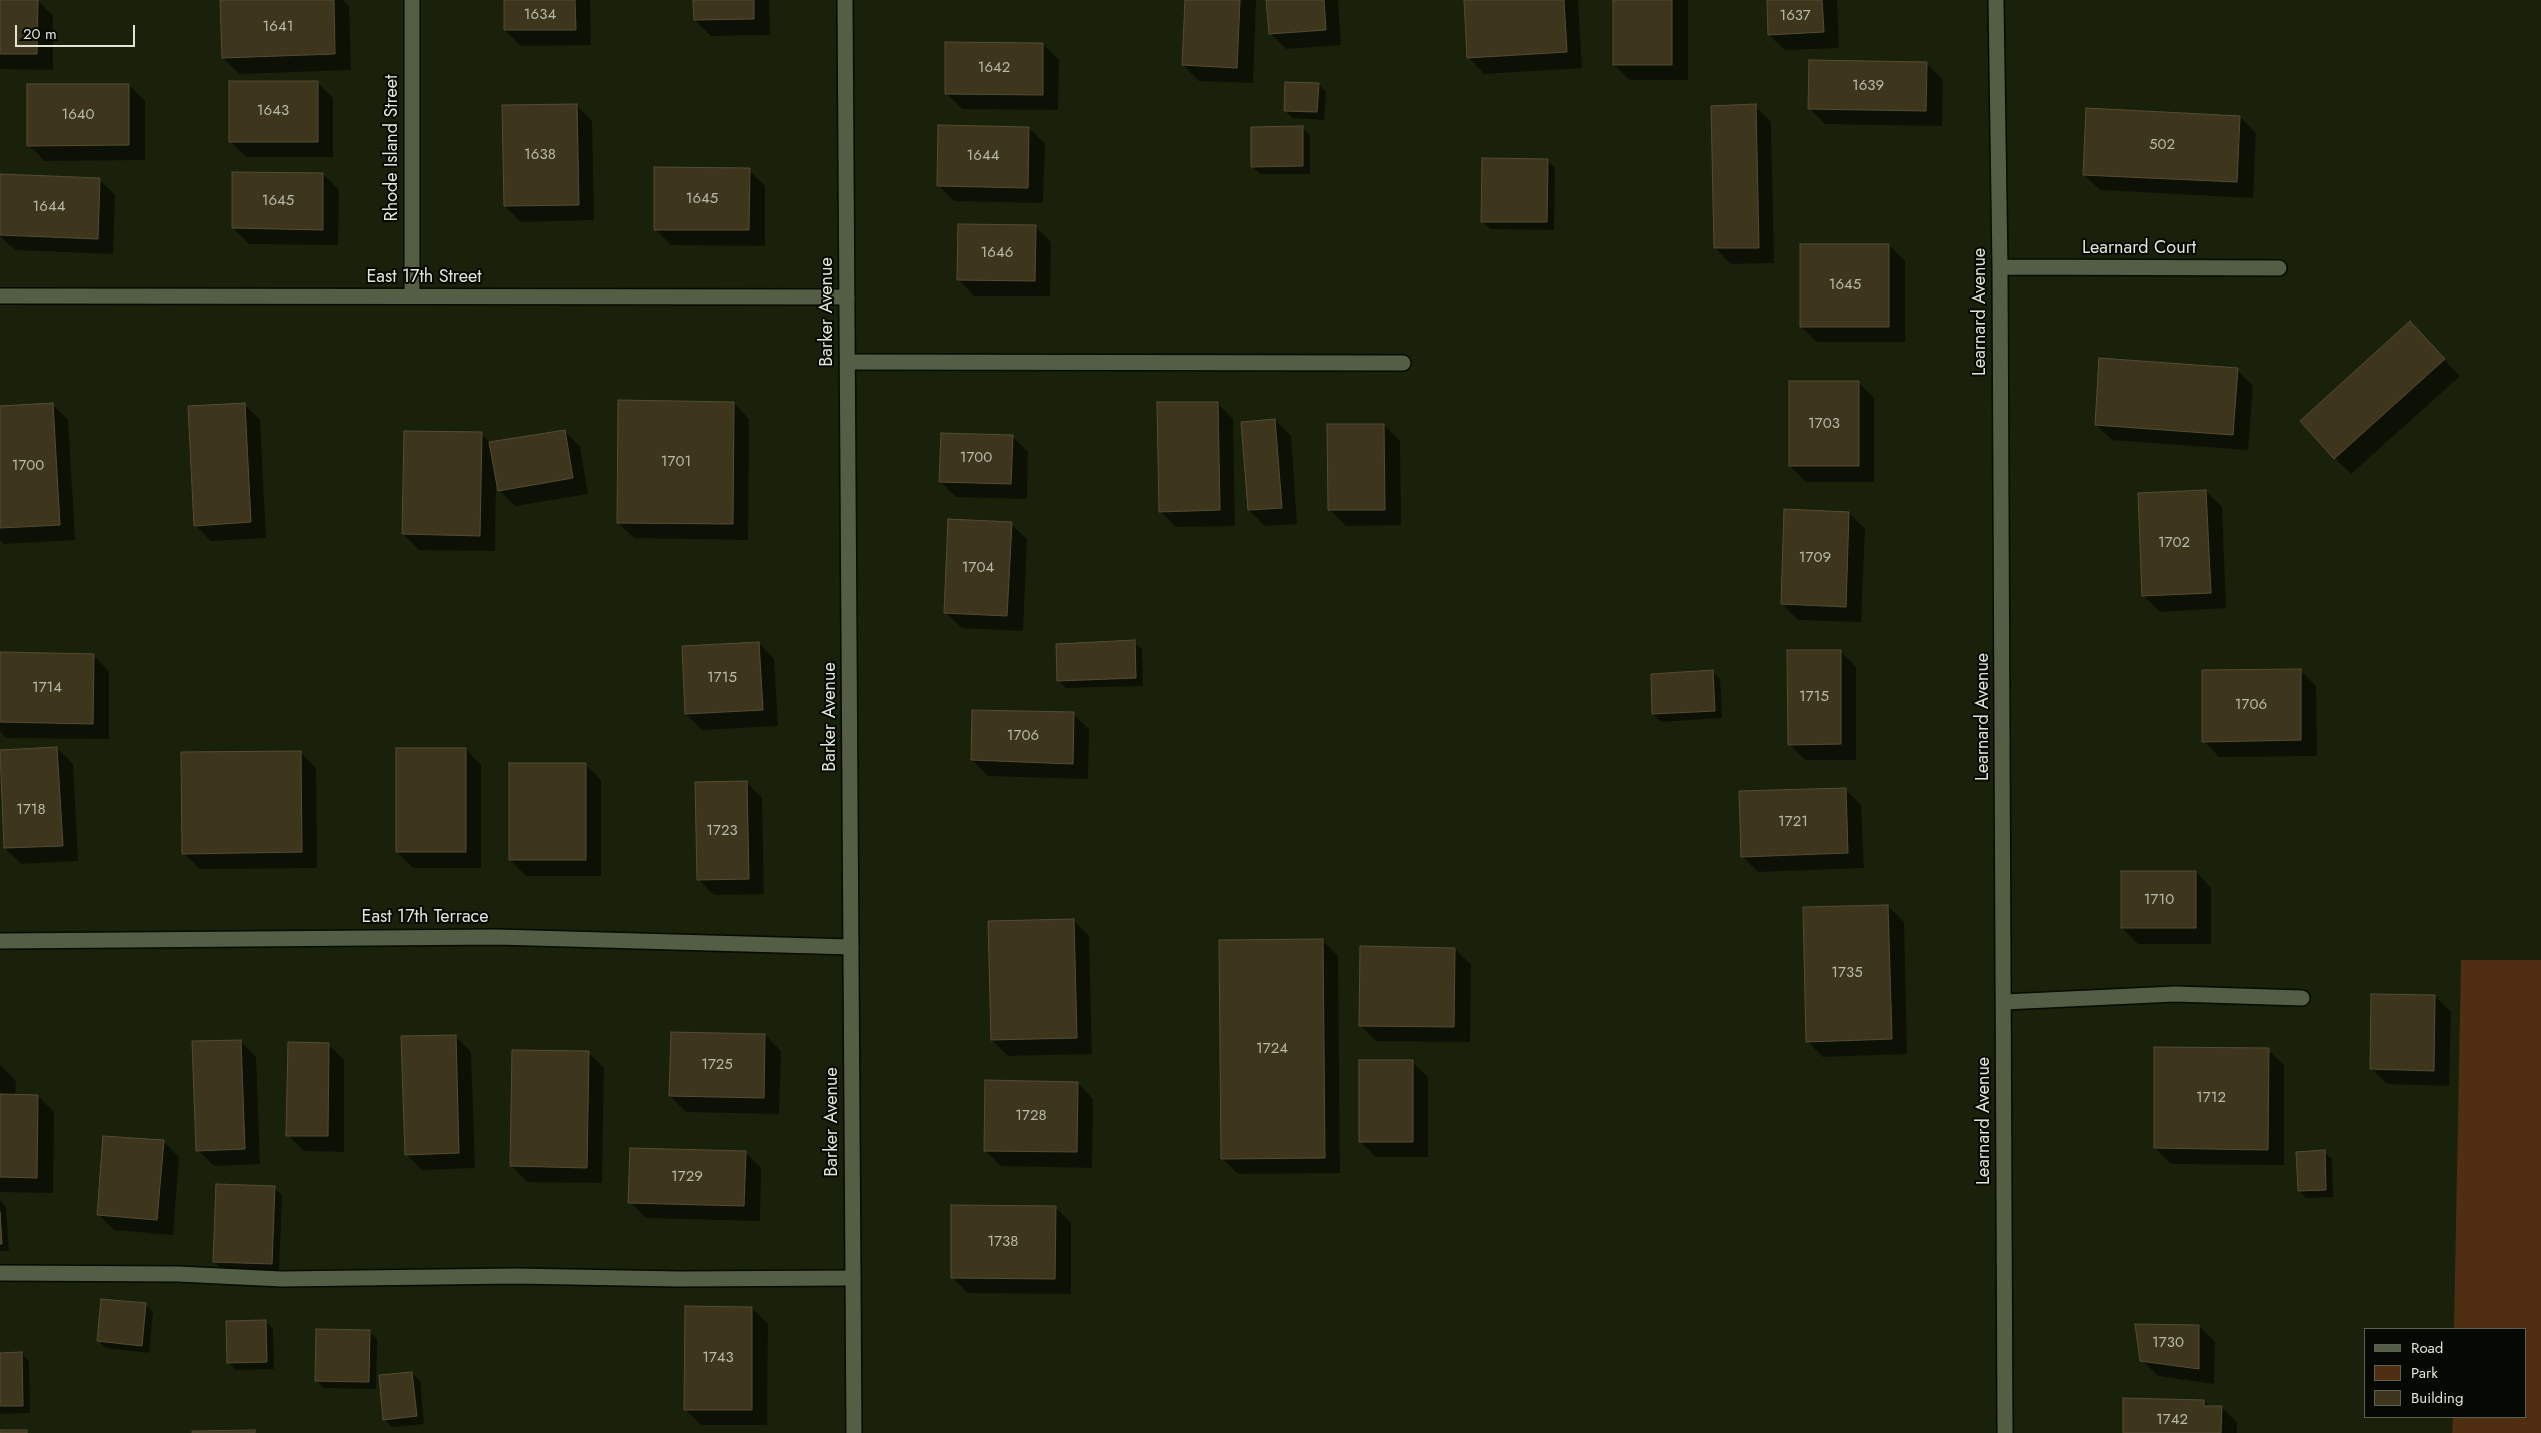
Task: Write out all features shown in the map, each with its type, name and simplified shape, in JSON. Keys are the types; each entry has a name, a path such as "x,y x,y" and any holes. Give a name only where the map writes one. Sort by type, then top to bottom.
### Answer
{"street":[{"name":"Rhode Island Street","path":"412,0 412,296"},
{"name":"Barker Avenue","path":"845,0 854,1433"},
{"name":"Learnard Avenue","path":"1996,0 2000,267 2005,1433"},
{"name":"Learnard Court","path":"2000,267 2279,268"},
{"name":"East 17th Street","path":"0,296 847,297"},
{"path":"848,362 1403,363"},
{"name":"East 17th Terrace","path":"0,941 497,937 851,947"},
{"path":"2004,1002 2175,994 2302,998"},
{"path":"0,1273 178,1274 282,1279 516,1276 679,1279 853,1278"}],"green space":[{"path":"2461,960 2541,960 2541,1433 2452,1433 2453,1418 2526,1418 2526,1328 2454,1328"}],"building":[{"path":"0,0 38,0 37,54 0,54"},
{"path":"220,0 334,0 335,54 222,58"},
{"path":"504,0 575,0 576,30 504,30"},
{"path":"693,0 754,0 754,19 694,20"},
{"path":"1185,0 1240,0 1237,68 1182,65"},
{"path":"1266,0 1324,0 1326,30 1269,34"},
{"path":"1464,0 1564,0 1567,52 1467,58"},
{"path":"1613,0 1672,0 1672,65 1613,65"},
{"path":"1767,0 1822,0 1824,32 1768,35"},
{"path":"945,42 1043,43 1043,95 945,94"},
{"path":"1809,60 1927,62 1926,111 1808,109"},
{"path":"229,81 318,81 318,142 229,142"},
{"path":"1285,82 1319,83 1317,112 1284,111"},
{"path":"27,84 129,84 129,145 27,146"},
{"path":"577,104 579,205 504,206 502,105"},
{"path":"1756,104 1759,248 1714,248 1711,106"},
{"path":"2086,108 2240,116 2237,182 2083,175"},
{"path":"938,125 1029,127 1028,188 937,186"},
{"path":"1303,126 1303,166 1251,167 1251,127"},
{"path":"1482,158 1548,159 1547,222 1481,222"},
{"path":"654,167 750,168 749,230 654,230"},
{"path":"232,172 323,173 323,230 232,228"},
{"path":"0,174 100,178 98,239 0,235"},
{"path":"958,224 1036,225 1035,281 957,280"},
{"path":"1800,244 1889,244 1889,327 1800,327"},
{"path":"2410,321 2445,359 2334,459 2300,421"},
{"path":"2099,358 2238,368 2233,435 2095,425"},
{"path":"1789,381 1859,381 1859,466 1789,466"},
{"path":"618,400 734,402 733,524 617,523"},
{"path":"1157,402 1218,402 1220,510 1159,512"},
{"path":"53,403 60,525 0,528 0,406"},
{"path":"245,403 251,522 194,526 188,406"},
{"path":"1275,419 1282,508 1248,510 1241,422"},
{"path":"1327,424 1384,424 1385,510 1328,510"},
{"path":"565,430 573,478 498,491 489,442"},
{"path":"404,431 482,432 480,536 402,534"},
{"path":"941,433 1013,435 1011,484 939,482"},
{"path":"2206,490 2211,593 2142,596 2138,493"},
{"path":"1784,509 1849,512 1846,607 1781,604"},
{"path":"948,519 1012,522 1007,616 944,613"},
{"path":"1135,640 1136,678 1057,681 1056,644"},
{"path":"759,642 763,710 685,714 682,646"},
{"path":"1787,650 1841,650 1841,744 1788,745"},
{"path":"0,652 94,654 93,724 0,722"},
{"path":"2301,669 2301,740 2202,742 2202,670"},
{"path":"1713,670 1715,711 1652,714 1651,674"},
{"path":"972,710 1074,712 1073,764 971,760"},
{"path":"57,747 63,846 4,848 0,750"},
{"path":"396,748 466,748 466,852 396,852"},
{"path":"301,751 302,852 182,854 181,752"},
{"path":"509,763 586,763 586,860 509,860"},
{"path":"747,781 749,879 697,880 695,782"},
{"path":"1846,788 1848,853 1741,857 1739,791"},
{"path":"2121,871 2196,871 2196,928 2121,928"},
{"path":"1888,905 1892,1039 1806,1042 1803,907"},
{"path":"1074,919 1077,1038 991,1040 988,921"},
{"path":"1323,939 1325,1158 1221,1159 1219,940"},
{"path":"1360,946 1455,948 1454,1027 1359,1026"},
{"path":"2371,994 2435,995 2434,1071 2370,1069"},
{"path":"671,1032 765,1034 764,1098 669,1096"},
{"path":"456,1035 459,1153 405,1155 401,1036"},
{"path":"241,1040 245,1149 196,1151 192,1041"},
{"path":"288,1042 329,1043 328,1136 286,1136"},
{"path":"2154,1047 2269,1048 2268,1150 2154,1148"},
{"path":"512,1050 589,1051 587,1168 510,1166"},
{"path":"1359,1060 1413,1060 1413,1142 1359,1142"},
{"path":"985,1080 1078,1082 1077,1152 984,1151"},
{"path":"0,1094 38,1095 37,1178 0,1177"},
{"path":"103,1136 164,1140 157,1220 97,1215"},
{"path":"630,1148 746,1151 744,1206 628,1203"},
{"path":"2325,1150 2326,1190 2298,1191 2296,1152"},
{"path":"216,1184 275,1186 272,1264 213,1262"},
{"path":"951,1205 1056,1206 1055,1279 951,1278"},
{"path":"0,1212 2,1244 0,1244"},
{"path":"101,1299 146,1303 142,1346 97,1341"},
{"path":"685,1306 752,1307 752,1410 684,1410"},
{"path":"266,1320 267,1362 227,1363 226,1321"},
{"path":"2135,1324 2199,1325 2199,1369 2140,1361"},
{"path":"316,1329 370,1330 369,1382 315,1381"},
{"path":"22,1352 23,1406 0,1406 0,1353"},
{"path":"412,1372 417,1416 383,1420 379,1375"},
{"path":"2123,1398 2204,1400 2204,1406 2222,1406 2221,1433 2123,1433"},
{"path":"0,1430 27,1430 27,1433 0,1433"},
{"path":"255,1430 255,1433 192,1433 192,1431"}]}
